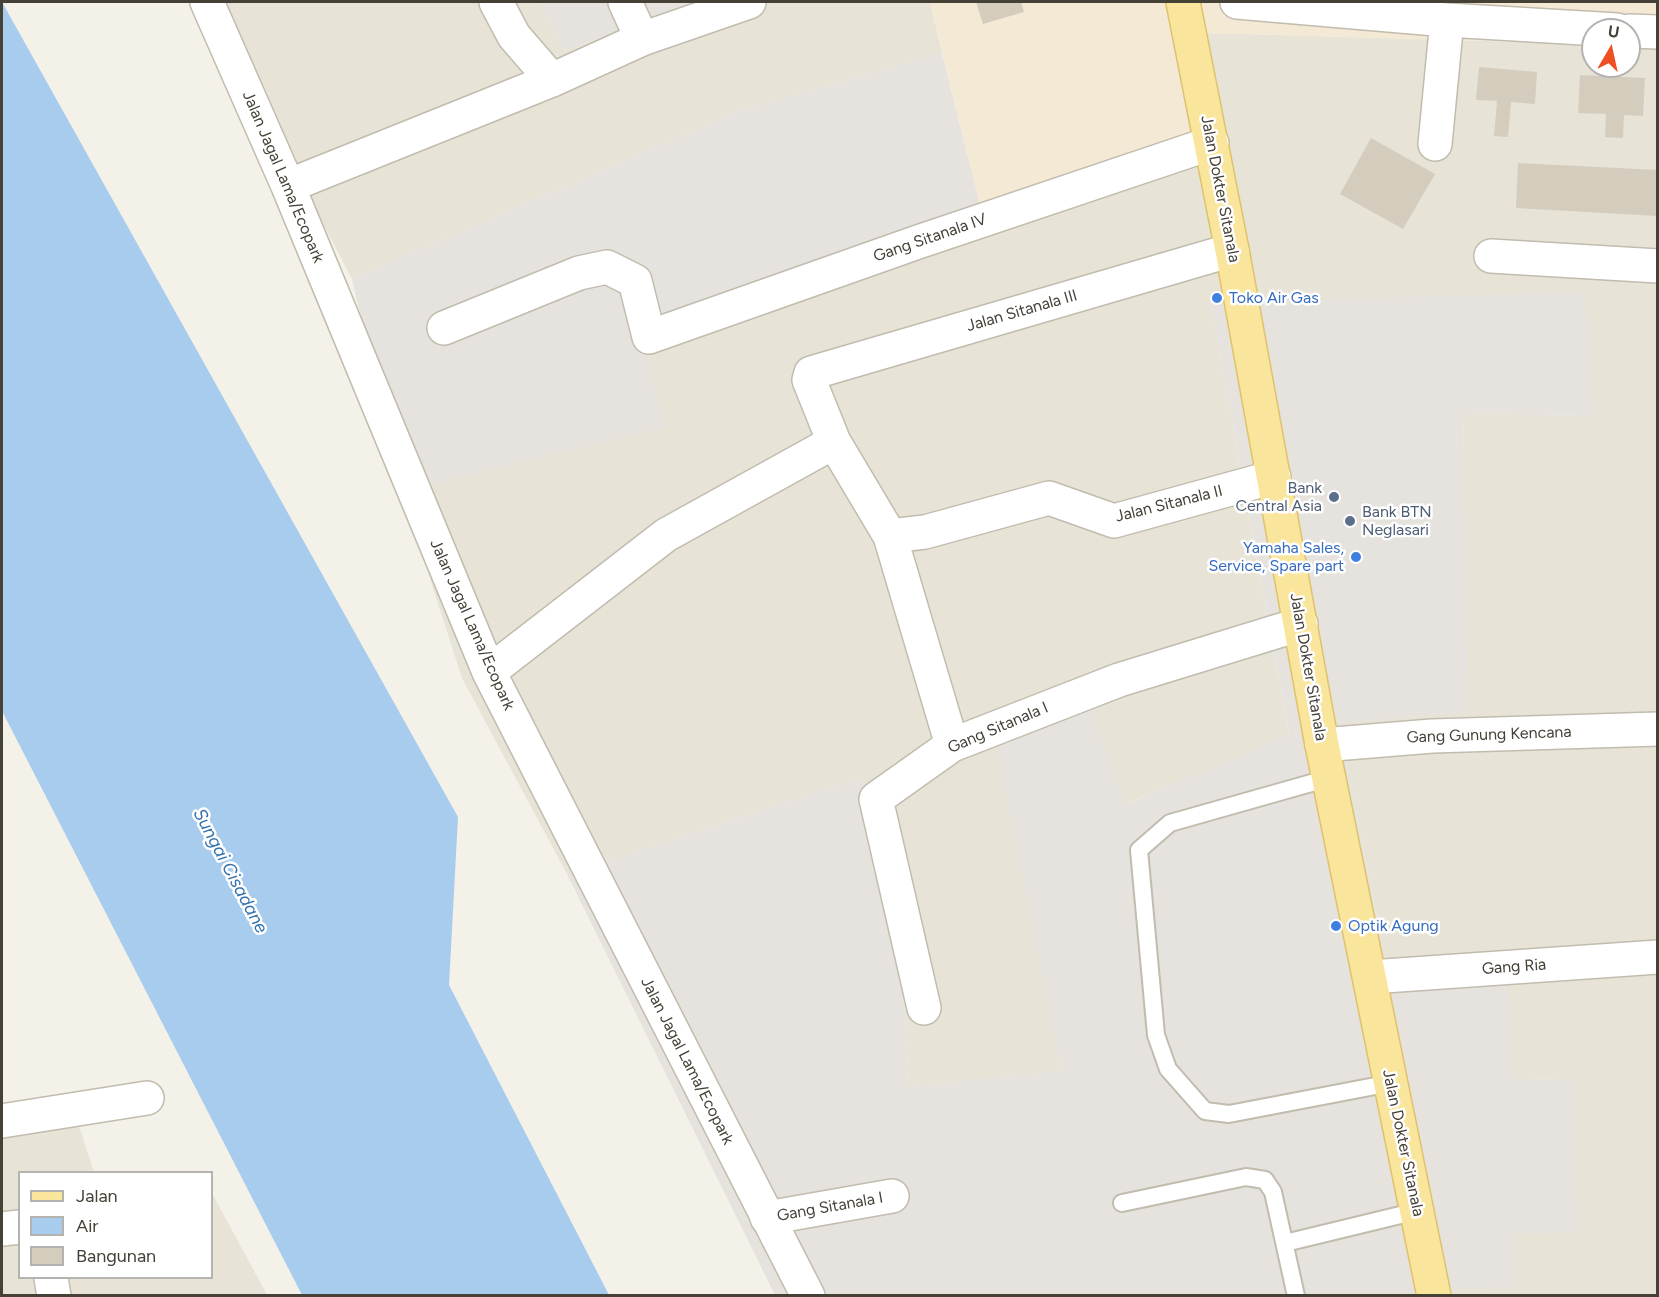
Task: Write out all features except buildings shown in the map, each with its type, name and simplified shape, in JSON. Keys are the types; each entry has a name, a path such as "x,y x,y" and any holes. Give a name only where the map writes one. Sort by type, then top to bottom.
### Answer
{"main road":[{"name":"Jalan Dokter Sitanala","path":"1183,2 1212,143 1322,745 1434,1296"}],"street":[{"name":"Jalan Jagal Lama/Ecopark","path":"207,2 288,186 489,672 808,1296"},
{"path":"496,2 514,36 552,80"},
{"path":"625,2 642,39"},
{"path":"288,186 552,80 642,39 749,2"},
{"path":"1237,2 1447,20 1581,28"},
{"path":"1435,144 1447,20"},
{"path":"1641,31 1658,32"},
{"name":"Gang Sitanala IV","path":"444,328 579,273 607,267 635,281 649,337 918,242 1212,143"},
{"name":"Jalan Sitanala III","path":"834,442 809,380 811,373 1232,250"},
{"path":"1491,256 1658,266"},
{"path":"489,672 666,535 834,442 890,536 952,745"},
{"name":"Jalan Sitanala II","path":"890,536 926,532 1049,498 1114,521 1274,477"},
{"name":"Gang Sitanala I","path":"924,1008 876,799 952,745 1119,680 1301,624"},
{"name":"Gang Gunung Kencana","path":"1322,745 1432,736 1658,729"},
{"name":"Gang Ria","path":"1370,977 1658,957"},
{"path":"2,1121 147,1098"},
{"name":"Gang Sitanala I","path":"767,1218 892,1196"},
{"path":"2,1229 18,1227"},
{"path":"51,1279 54,1296"}],"lane":[{"path":"1329,778 1170,823 1139,850 1156,1035 1168,1069 1206,1111 1229,1114 1391,1083"},
{"path":"1122,1203 1246,1178 1266,1180 1273,1192 1296,1296"},
{"path":"1285,1243 1417,1211"}],"shaded area":[{"path":"203,2 541,2 564,51 700,2 930,2 942,53 738,111 352,279 254,92"},
{"path":"541,2 700,2 564,51"},
{"path":"930,2 1657,2 1657,46 1641,46 1641,18 1581,18 1581,44 1208,33 1216,147 983,219"},
{"path":"1207,33 1581,44 1581,78 1641,78 1641,45 1657,46 1657,1295 1451,1295 1450,1289 1516,1234 1573,1080 1513,1079 1505,962 1385,959 1339,723 1468,711 1463,414 1594,416 1210,301 1289,736 1125,804 997,746 1061,1070 909,1087 898,890 860,778 567,874 462,678 402,492 663,427 641,324"},
{"path":"942,53 983,219 641,324 664,427 402,492 352,279 738,111"},
{"path":"1585,293 1594,416 1463,414 1469,711 1339,723 1385,959 1506,962 1513,1079 1573,1080 1578,1232 1516,1234 1518,1287 1450,1289 1451,1296 775,1295 567,874 860,778 898,890 909,1087 1061,1070 996,746 1091,710 1126,804 1289,735 1210,301"},
{"path":"76,1117 94,1171 18,1171 18,1279 213,1279 213,1195 267,1295 2,1296 2,1131"}],"water":[{"name":"Sungai Cisadane","path":"2,2 458,817 449,985 609,1295 302,1295 2,711"}],"place":[{"name":"Toko Air Gas","path":"1217,298"},
{"name":"Bank Central Asia","path":"1334,497"},
{"name":"Bank BTN Neglasari","path":"1350,521"},
{"name":"Yamaha Sales, Service, Spare part","path":"1356,557"},
{"name":"Optik Agung","path":"1336,926"}]}
